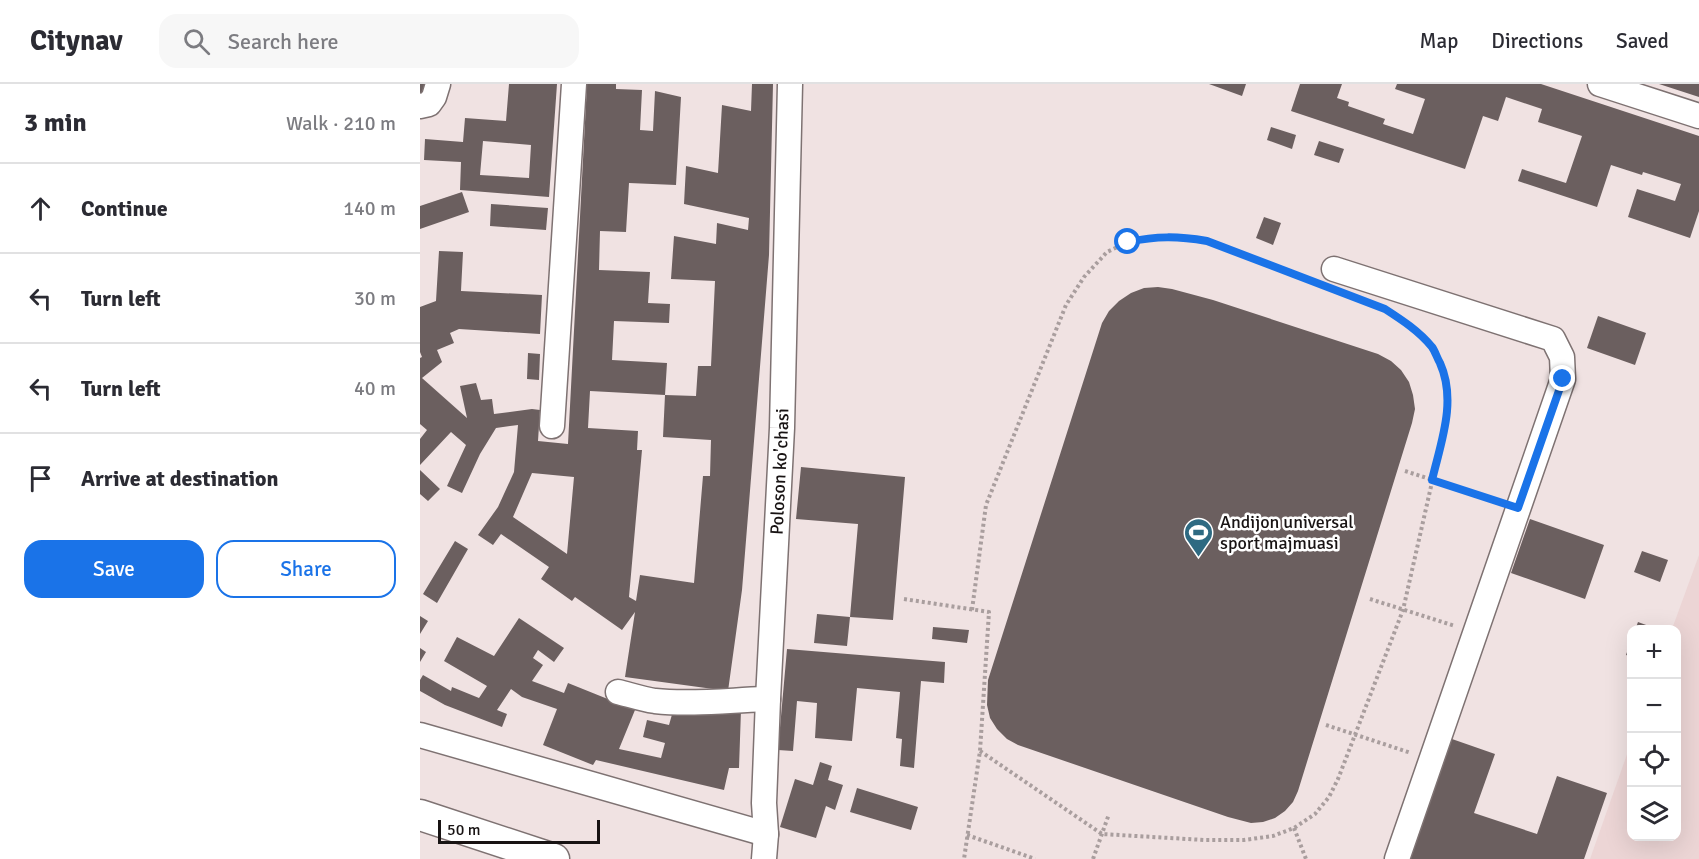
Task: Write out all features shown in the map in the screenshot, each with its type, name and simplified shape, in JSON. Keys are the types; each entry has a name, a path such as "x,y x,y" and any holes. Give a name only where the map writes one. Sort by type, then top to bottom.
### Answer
{"main road":[{"path":"420,815 554,859"}],"street":[{"path":"420,106 429,104 438,84"},
{"path":"552,426 574,84"},
{"name":"Poloson ko'chasi","path":"764,859 768,699 782,428 790,84"},
{"path":"1600,84 1699,116"},
{"path":"1326,276 1553,339 1562,357 1563,379 1397,859"},
{"path":"618,692 656,701 768,699"},
{"path":"420,735 766,834"}],"path":[{"path":"972,610 986,505 1066,305 1084,277 1107,252 1128,242 1154,237 1182,237 1207,241 1326,276"},
{"path":"980,751 1102,834 1244,840 1273,836 1294,828 1315,813 1329,797 1338,779 1403,610 1447,416 1448,394 1444,372 1433,348 1411,326 1385,309"},
{"path":"1405,471 1518,508"},
{"path":"904,599 989,612 980,751 964,859"},
{"path":"1370,599 1475,633"},
{"path":"1326,725 1431,759"},
{"path":"1093,859 1109,814"},
{"path":"1294,828 1306,859"},
{"path":"967,836 1035,859"}],"shaded area":[{"path":"1699,555 1699,859 1590,859 1627,754 1627,841 1681,841 1681,625 1673,625"}],"building":[{"path":"420,84 427,84 425,96 420,95"},
{"path":"509,84 557,84 549,197 460,190 461,162 424,160 425,139 463,142 465,118 506,121","holes":["483,141 531,145 529,178 480,175"]},
{"path":"587,84 616,84 616,89 642,90 640,130 653,131 655,91 681,97 676,185 629,183 626,232 600,231 599,270 650,272 648,303 670,304 669,323 614,321 612,360 667,363 665,395 696,396 698,366 711,366 715,281 671,279 674,236 716,244 717,223 748,230 749,218 684,204 686,166 718,173 722,105 751,111 752,84 773,84 769,255 742,590 728,691 625,677 635,612 622,630 575,597 572,601 541,579 549,567 501,534 493,545 478,535 498,507 514,472 518,425 496,428 480,454 462,493 447,486 466,445 451,432 420,465 420,439 427,430 420,424 420,358 422,357 420,307 436,301 439,251 463,252 461,291 542,295 540,334 459,329 450,333 454,343 437,350 442,362 422,378 467,418 460,386 476,383 481,400 492,399 494,414 540,410 538,441 568,444","holes":["590,391 665,395 663,437 711,440 710,476 703,476 694,583 640,575 636,601 629,597 642,450 637,450 638,431 588,428","532,473 574,477 567,554 513,517"]},
{"path":"1209,84 1246,84 1242,96"},
{"path":"1300,84 1342,84 1337,98 1349,102 1348,106 1385,119 1383,124 1413,134 1425,99 1395,89 1397,84 1541,84 1699,136 1699,211 1690,238 1628,217 1637,189 1675,201 1681,184 1611,165 1597,207 1518,181 1522,169 1566,183 1582,136 1538,122 1542,109 1506,97 1498,121 1483,116 1465,169 1291,111"},
{"path":"1659,84 1699,84 1699,97"},
{"path":"1271,127 1296,135 1292,149 1267,140"},
{"path":"1319,141 1344,149 1339,163 1314,155"},
{"path":"462,192 469,212 420,229 420,206"},
{"path":"491,204 548,208 546,230 490,226"},
{"path":"1264,217 1281,223 1273,245 1256,238"},
{"name":"Andijon universal sport majmuasi","path":"1158,287 1213,300 1378,354 1401,370 1409,382 1413,395 1415,409 1412,423 1298,791 1293,802 1285,811 1263,822 1251,823 1228,817 1018,745 1007,739 997,729 990,718 987,705 988,680 1102,323 1109,311 1131,293 1144,288"},
{"path":"1598,316 1646,333 1635,365 1587,348"},
{"path":"528,353 540,354 539,380 527,379"},
{"path":"801,467 905,477 893,620 850,617 858,524 796,519"},
{"path":"420,470 440,489 428,501 420,494"},
{"path":"1530,519 1604,545 1585,599 1511,573"},
{"path":"455,541 468,549 437,603 423,594"},
{"path":"1642,551 1668,560 1660,582 1634,572"},
{"path":"817,614 850,617 847,646 814,643"},
{"path":"420,616 428,621 420,634"},
{"path":"519,618 564,648 554,662 538,650 533,658 543,665 532,681 564,693 568,683 635,710 619,749 661,758 665,743 643,737 647,720 669,725 673,711 741,710 739,768 729,768 724,790 596,760 593,765 543,745 557,709 522,697 511,689 497,710 507,714 502,727 445,705 420,691 420,680 423,675 451,691 452,687 479,698 487,686 444,661 457,637 494,656"},
{"path":"933,627 969,630 967,643 932,639"},
{"path":"420,648 426,652 420,662"},
{"path":"787,649 945,662 944,683 921,681 914,768 900,766 902,739 896,738 900,692 857,688 852,741 815,738 817,703 797,701 793,751 778,750"},
{"path":"1452,739 1495,754 1474,813 1537,834 1557,776 1607,793 1584,859 1410,859"},
{"path":"820,762 832,766 828,780 843,785 835,810 826,806 816,838 780,827 795,779 813,785"},
{"path":"857,788 918,807 911,830 850,812"}],"place":[{"name":"Andijon universal sport majmuasi","path":"1199,558"}],"route":[{"path":"1128,242 1154,237 1182,237 1207,241 1385,309 1411,326 1433,348 1444,372 1448,394 1447,416 1432,480 1518,508 1563,379"}]}
